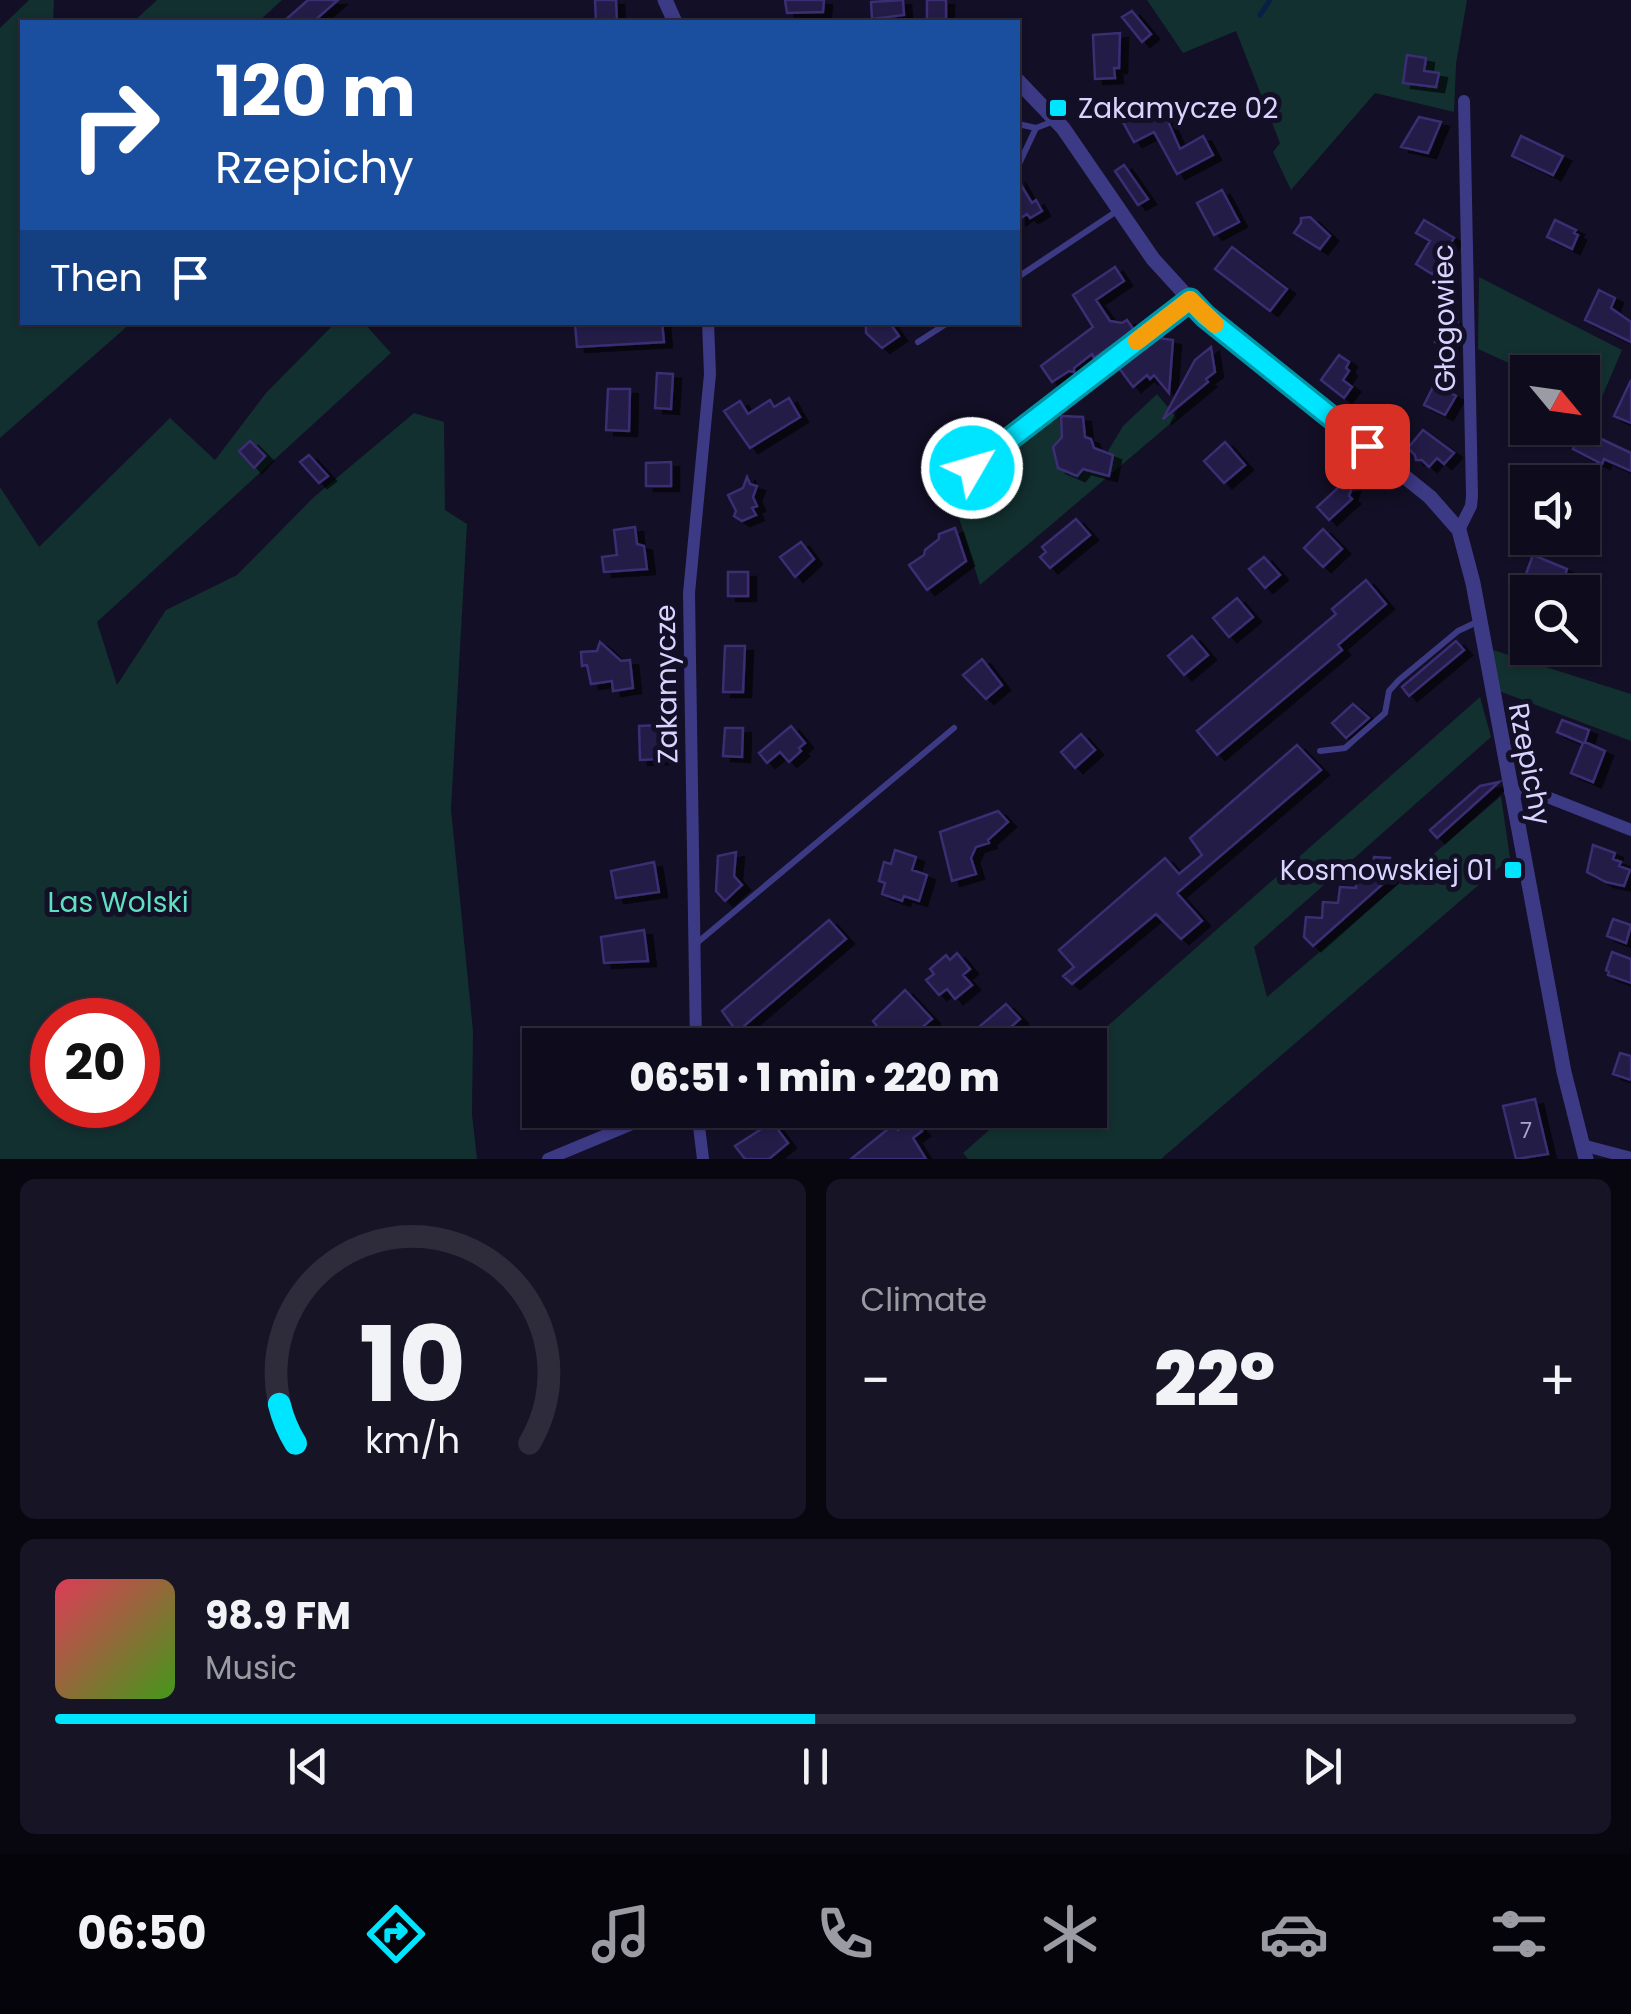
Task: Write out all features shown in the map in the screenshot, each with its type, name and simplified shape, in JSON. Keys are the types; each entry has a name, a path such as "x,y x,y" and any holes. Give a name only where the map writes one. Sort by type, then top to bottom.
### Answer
{"street":[{"name":"Rzepichy","path":"1020,83 1056,120 1164,274 1205,316 1430,497 1459,530 1473,584 1564,1072 1584,1152"},
{"name":"Głogowiec","path":"1459,530 1471,506 1472,485 1464,101"},
{"name":"Zakamycze","path":"695,1028 689,593 710,374 708,325"},
{"path":"1510,792 1532,791 1631,830"},
{"path":"548,1159 623,1128"},
{"path":"699,1128 703,1159"},
{"path":"1584,1152 1631,1158"}],"lane":[{"path":"1020,124 1036,128 1056,120"},
{"path":"1020,162 1036,128"},
{"path":"1020,276 1120,210"},
{"path":"972,468 1190,300"},
{"path":"918,342 944,325"},
{"path":"1320,750 1345,748 1385,713 1389,691 1399,680 1458,630 1478,622"},
{"path":"693,946 954,728"}],"green space":[{"path":"29,0 54,0 53,20 20,20 20,325 129,325 0,438 0,28"},
{"path":"157,0 282,0 260,20 135,20"},
{"path":"1147,0 1467,0 1456,64 1454,112 1375,93 1291,190 1273,152 1280,143 1236,31 1183,53"},
{"path":"1479,277 1622,350 1600,402 1600,355 1510,355 1510,363 1478,349"},
{"name":"Las Wolski","path":"333,325 366,325 391,353 97,622 117,685 166,610 237,575 314,497 414,413 444,422 445,510 467,524 451,809 473,1031 472,1114 477,1159 0,1159 0,487 39,547 170,418 215,460 266,393"},
{"path":"1157,394 1177,418 980,585 958,515 969,512 963,495 967,492 961,484 1058,407 1063,441 1112,455 1108,451 1123,426"},
{"path":"1493,650 1510,655 1510,665 1540,665 1631,694 1631,741 1499,691"},
{"path":"1480,697 1491,737 1254,947 1267,997 1501,796 1510,858 1161,1159 968,1159 963,1153 991,1128 1107,1128 1105,1028"}],"building":[{"path":"308,0 338,0 315,20 285,20"},
{"path":"595,0 616,0 617,20 596,20"},
{"path":"785,0 824,0 823,12 787,13"},
{"path":"903,0 904,15 872,19 871,2"},
{"path":"927,0 946,0 946,19 927,19"},
{"path":"1132,11 1151,34 1142,42 1122,17"},
{"path":"1120,33 1115,78 1095,79 1093,35"},
{"path":"1407,55 1426,58 1424,71 1439,73 1436,87 1403,83"},
{"path":"1161,105 1180,149 1203,136 1213,155 1177,174 1154,132 1134,142 1118,113 1132,106 1138,117"},
{"path":"1419,117 1441,122 1428,153 1401,147"},
{"path":"1521,136 1563,156 1553,175 1512,156"},
{"path":"1124,165 1148,199 1138,205 1115,171"},
{"path":"1020,183 1042,211 1030,218 1027,214 1020,219"},
{"path":"1222,190 1239,222 1214,235 1197,203"},
{"path":"1310,217 1330,236 1320,249 1294,233 1301,218"},
{"path":"1424,220 1454,238 1432,274 1416,264 1430,241 1416,233"},
{"path":"1555,220 1576,230 1572,249 1547,237"},
{"path":"1232,247 1287,289 1270,311 1215,269"},
{"path":"1115,267 1124,281 1096,300 1110,321 1127,320 1136,333 1094,358 1092,354 1074,372 1052,382 1041,366 1093,327 1073,295"},
{"path":"1599,290 1615,298 1611,308 1631,322 1631,342 1585,320"},
{"path":"1448,317 1458,322 1449,349 1435,342"},
{"path":"575,325 662,325 664,342 577,347"},
{"path":"866,325 891,325 899,336 882,348 866,333"},
{"path":"1158,338 1173,340 1169,393 1154,375 1150,379 1147,375 1133,387 1119,368 1131,359 1129,356"},
{"path":"1211,347 1215,372 1163,419 1195,360"},
{"path":"1339,355 1349,362 1343,380 1352,387 1344,398 1321,380"},
{"path":"657,373 673,374 671,409 655,408"},
{"path":"1631,380 1631,423 1614,416"},
{"path":"1435,383 1456,396 1445,415 1424,405"},
{"path":"608,389 630,389 629,431 606,430"},
{"path":"789,398 800,417 750,448 724,411 740,401 748,414 770,400 774,407"},
{"path":"1061,416 1083,417 1085,437 1091,439 1094,448 1113,455 1109,476 1083,469 1077,476 1058,468 1053,447 1062,437"},
{"path":"962,423 973,437 949,458 934,437"},
{"path":"1423,430 1454,453 1444,464 1437,458 1429,467 1416,460 1408,448"},
{"path":"1600,438 1631,453 1631,471 1604,459 1602,464 1573,449 1575,445 1600,445"},
{"path":"250,441 265,456 254,468 239,451"},
{"path":"1225,442 1245,465 1224,483 1204,461"},
{"path":"309,455 328,476 319,483 300,462"},
{"path":"671,462 671,486 646,486 646,463"},
{"path":"747,477 750,484 757,486 753,497 757,506 752,508 756,515 742,521 734,516 736,511 728,495 743,488"},
{"path":"1340,486 1352,487 1352,499 1329,520 1317,507"},
{"path":"1076,519 1090,535 1050,568 1040,557 1046,552 1042,547"},
{"path":"635,527 637,544 644,546 647,569 604,572 602,557 617,555 614,530"},
{"path":"955,528 966,561 927,590 909,565 924,555 939,534"},
{"path":"1323,529 1342,549 1323,567 1304,548"},
{"path":"801,542 814,559 795,577 780,557"},
{"path":"1533,555 1567,569 1565,575 1526,574"},
{"path":"1264,557 1280,575 1265,588 1249,569"},
{"path":"728,572 748,572 748,596 728,596"},
{"path":"1366,580 1386,604 1338,645 1342,650 1217,755 1197,731 1336,614 1332,609"},
{"path":"1237,598 1253,617 1229,637 1213,618"},
{"path":"1192,636 1208,655 1184,675 1168,656"},
{"path":"1456,641 1464,650 1409,696 1402,687"},
{"path":"600,642 621,661 630,660 633,688 613,691 612,681 591,684 587,665 582,666 581,652 597,651"},
{"path":"725,646 745,646 743,692 723,692"},
{"path":"982,659 1002,685 986,699 963,675"},
{"path":"1353,704 1369,718 1346,738 1332,723"},
{"path":"1562,720 1589,730 1585,742 1605,751 1593,782 1571,773 1583,743 1557,732"},
{"path":"660,725 661,759 640,760 639,726"},
{"path":"791,726 805,743 799,748 801,751 789,762 780,752 767,763 759,753"},
{"path":"725,728 743,728 742,757 723,756"},
{"path":"1081,734 1095,750 1075,768 1061,752"},
{"path":"1297,745 1321,770 1177,893 1202,921 1181,939 1156,914 1072,984 1063,976 1074,967 1059,950 1165,858 1179,874 1202,855 1190,838"},
{"path":"1499,782 1437,838 1430,830 1480,786"},
{"path":"998,811 1008,822 989,843 976,847 971,858 976,874 952,881 940,832"},
{"path":"1593,845 1615,853 1613,859 1621,862 1619,866 1630,870 1624,886 1587,872"},
{"path":"895,850 916,857 912,870 927,875 919,901 904,896 902,901 882,894 885,883 879,881 884,862 891,864"},
{"path":"736,852 734,876 742,885 725,901 716,891 718,856"},
{"path":"1374,857 1390,858 1389,869 1394,874 1313,946 1304,937 1306,917 1322,918 1323,902 1338,903 1340,887 1356,888 1357,872 1373,873"},
{"path":"654,862 659,892 616,898 611,871"},
{"path":"1613,919 1631,925 1626,943 1607,936"},
{"path":"829,920 846,939 742,1028 734,1028 722,1011"},
{"path":"644,930 648,961 604,963 601,937"},
{"path":"1612,952 1631,959 1631,983 1608,975"},
{"path":"957,953 970,969 963,975 972,985 955,999 947,989 939,995 926,980 934,974 930,969 946,955 950,960"},
{"path":"905,990 932,1019 921,1028 879,1028 873,1021"},
{"path":"1006,1004 1020,1019 1010,1028 978,1028"},
{"path":"1620,1053 1631,1056 1631,1080 1613,1074"},
{"path":"1535,1099 1548,1154 1516,1159 1503,1106"},
{"path":"763,1128 777,1128 788,1143 769,1159 745,1159 735,1146"},
{"path":"889,1128 920,1128 922,1131 913,1138 926,1159 851,1159"}],"waterway":[{"path":"1260,15 1270,0"}],"slow traffic":[{"path":"1137,341 1190,300 1215,324"}],"place":[{"name":"Zakamycze 02","path":"1058,108"},
{"name":"Kosmowskiej 01","path":"1513,870"}],"route":[{"path":"972,468 1190,300 1367,446"}]}
